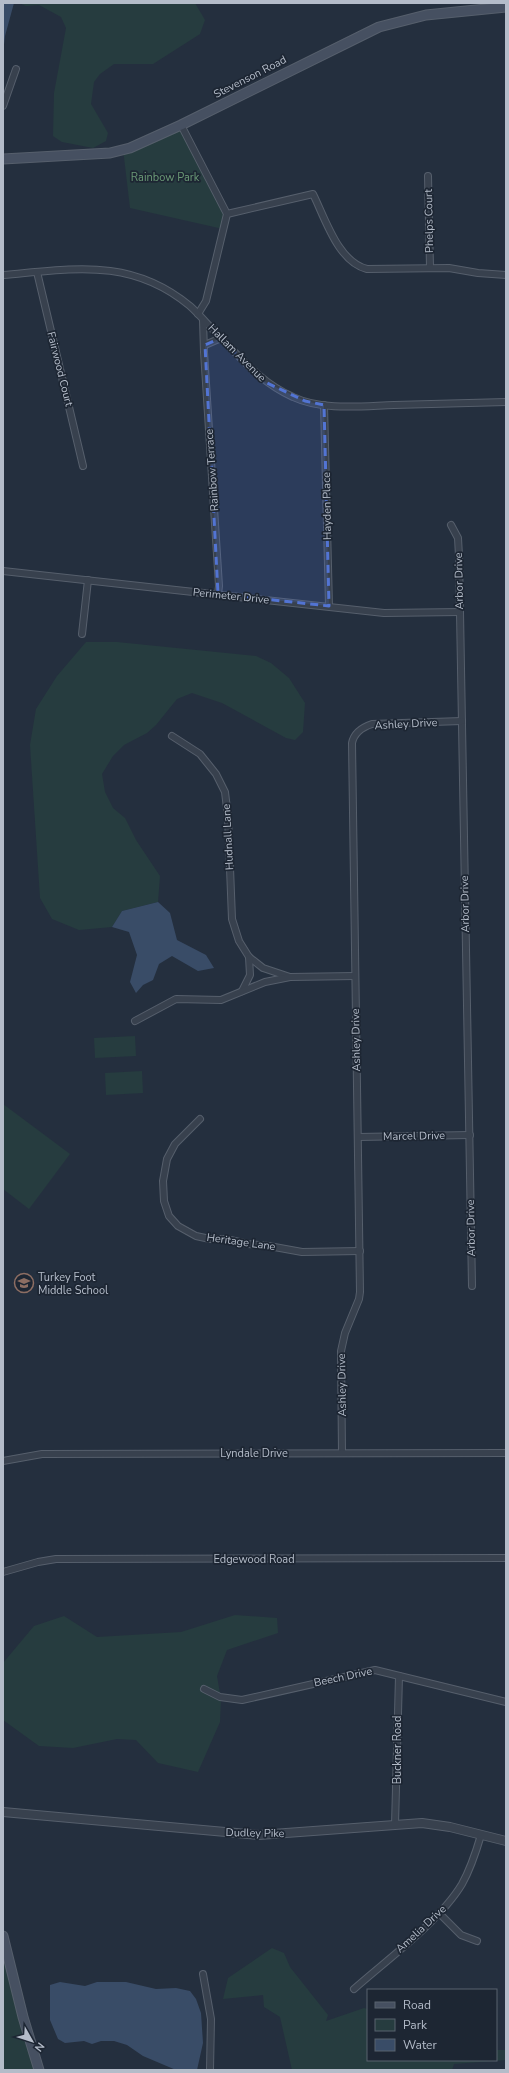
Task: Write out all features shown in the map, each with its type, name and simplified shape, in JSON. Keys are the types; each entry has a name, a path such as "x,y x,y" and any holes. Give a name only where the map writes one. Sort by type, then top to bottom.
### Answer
{"main road":[{"name":"Stevenson Road","path":"3,159 110,153 130,148 181,125 385,25 426,14 506,7"},
{"path":"3,1936 23,2017 39,2070"}],"street":[{"path":"3,106 16,70"},
{"path":"181,125 227,214 206,301 198,314"},
{"name":"Phelps Court","path":"428,176 430,267"},
{"path":"227,214 313,194 338,245 345,256 352,263 367,269 430,267 506,275"},
{"name":"Hallam Avenue","path":"3,275 82,268 119,271 142,278 164,288 198,314 249,368 273,388 294,398 324,405 506,402"},
{"name":"Fairwood Court","path":"37,272 83,466"},
{"name":"Rainbow Terrace","path":"204,320 219,586 218,594"},
{"path":"205,345 221,338"},
{"name":"Hayden Place","path":"324,405 329,606"},
{"name":"Arbor Drive","path":"451,525 458,538 472,1286"},
{"name":"Perimeter Drive","path":"3,571 384,613 460,612"},
{"path":"82,634 88,580"},
{"name":"Ashley Drive","path":"342,1453 341,1351 345,1333 359,1299 360,1251 351,753 353,738 360,730 372,724 462,721"},
{"name":"Hudnall Lane","path":"172,736 200,754 216,774 225,792 228,817 232,919 239,941 249,957 263,968 290,977"},
{"path":"242,991 250,975 249,957"},
{"name":"Hudnall Lane","path":"135,1022 176,999 216,1001 265,982 290,977 355,976"},
{"name":"Heritage Lane","path":"200,1119 175,1144 167,1159 163,1181 164,1201 168,1216 178,1226 196,1236 210,1239 226,1239 248,1244 302,1252 360,1251"},
{"name":"Marcel Drive","path":"358,1137 470,1135"},
{"name":"Lyndale Drive","path":"3,1461 42,1454 506,1453"},
{"name":"Edgewood Road","path":"3,1572 38,1562 56,1560 506,1558"},
{"name":"Beech Drive","path":"204,1689 220,1697 242,1700 374,1670 506,1702"},
{"name":"Buckner Road","path":"395,1825 399,1676"},
{"name":"Dudley Pike","path":"3,1812 41,1817 259,1835 422,1823 437,1824 506,1842"},
{"name":"Amelia Drive","path":"354,1989 439,1913 462,1883 472,1864 481,1835"},
{"path":"439,1913 461,1935 477,1941"},
{"path":"202,1974 211,2019 210,2070"}],"highlighted area":[{"path":"221,338 263,381 305,401 324,405 329,606 218,594 205,345"}],"green space":[{"path":"19,3 195,3 205,20 200,34 153,64 114,64 100,74 94,82 91,104 108,133 106,141 93,148 62,142 53,136 54,93 66,28 61,17 39,5 26,6"},
{"name":"Rainbow Park","path":"181,125 227,214 223,229 130,208 123,149"},
{"path":"86,642 117,642 256,656 271,663 289,678 305,703 303,732 295,740 286,738 222,703 192,693 177,699 156,725 147,733 124,745 113,756 102,774 105,792 113,808 125,818 136,840 160,876 158,902 122,911 112,927 79,930 52,919 40,898 30,745 36,709 57,676"},
{"path":"135,1036 136,1056 95,1058 94,1038"},
{"path":"142,1071 143,1093 106,1095 105,1073"},
{"path":"3,1104 70,1154 29,1209 3,1189"},
{"path":"235,1615 277,1618 278,1633 227,1650 217,1676 221,1699 220,1722 198,1772 158,1763 136,1740 117,1739 73,1748 39,1746 3,1720 3,1663 34,1626 64,1616 97,1637 181,1632"},
{"path":"3,1936 39,2070 3,2070"},
{"path":"272,1948 284,1953 290,1967 328,2015 326,2021 364,2008 367,2009 367,2061 493,2061 454,2064 452,2070 292,2070 280,2017 264,2007 263,1995 223,1999 228,1978"},
{"path":"497,2050 506,2050 506,2060 497,2061"}],"water":[{"path":"3,3 14,3 5,36 3,53"},
{"path":"158,902 170,913 177,940 206,955 214,968 198,971 172,956 159,964 153,980 143,985 136,993 130,982 137,955 129,932 112,927 122,911"},
{"path":"60,1982 85,1986 97,1982 126,1982 156,1989 176,1988 190,1991 196,1999 201,2013 203,2043 197,2070 176,2070 143,2056 127,2045 114,2041 101,2041 92,2044 84,2041 65,2043 58,2039 50,2020 50,1985"}],"place":[{"name":"Turkey Foot Middle School","path":"24,1283"}]}
